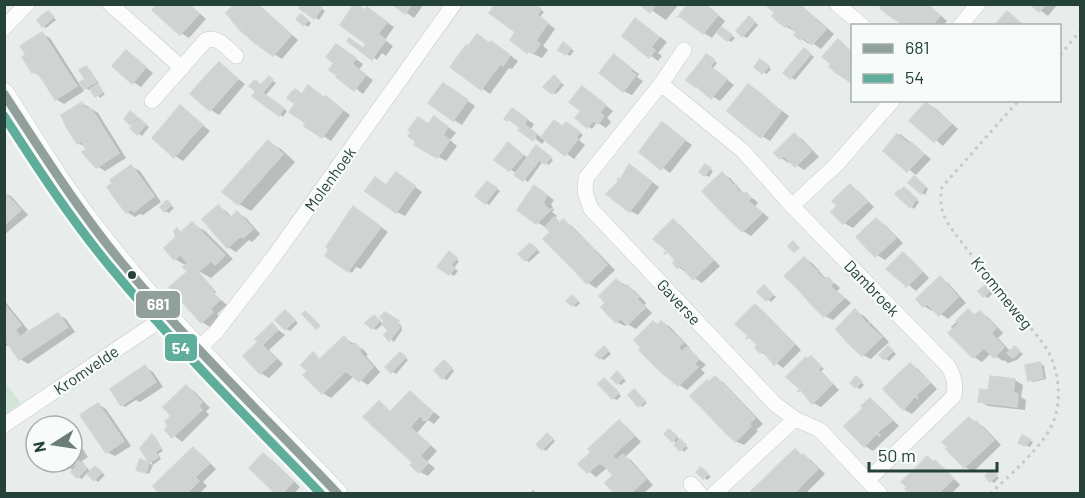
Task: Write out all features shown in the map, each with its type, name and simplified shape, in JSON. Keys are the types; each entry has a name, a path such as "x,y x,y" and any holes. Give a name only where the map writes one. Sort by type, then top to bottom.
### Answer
{"street":[{"path":"4,28 27,4"},
{"path":"110,4 182,68"},
{"name":"Molenhoek","path":"199,348 216,332 275,255 454,4"},
{"path":"837,4 861,24"},
{"path":"962,24 978,4"},
{"path":"152,101 206,40 212,38 218,40 236,56"},
{"name":"Gaverse","path":"684,50 661,84 586,178 585,192 591,209 775,404 795,419 820,430 880,494"},
{"path":"661,84 742,151 792,206 837,164 891,102"},
{"path":"4,93 75,202 129,271 338,494"},
{"name":"Dambroek","path":"792,206 948,366 953,375 954,396 868,480"},
{"name":"Kromvelde","path":"4,425 168,315"},
{"path":"714,494 795,419"}],"path":[{"path":"1061,53 1080,31"},
{"name":"Krommeweg","path":"990,494 1029,457 1048,433 1056,412 1058,378 1044,345 960,240 942,213 939,200 942,187 1017,102"}],"green space":[{"path":"5,383 21,403 4,414"}],"building":[{"path":"153,4 179,4 164,21 152,10 155,7"},
{"path":"179,4 188,4 199,14 180,35 164,21"},
{"path":"234,4 257,4 259,6 239,29 226,13"},
{"path":"302,4 317,4 322,8 314,19 299,8"},
{"path":"354,4 365,10 367,7 387,22 378,34 386,40 377,52 340,25"},
{"path":"392,4 412,4 405,14"},
{"path":"495,4 523,4 548,23 536,40 540,44 533,54 528,51 527,53 510,40 515,32 489,13"},
{"path":"523,4 535,4 541,9 537,15"},
{"path":"639,4 656,4 650,13"},
{"path":"688,4 705,4 718,15 703,34 679,16 677,18"},
{"path":"794,4 799,4 811,15 796,32 788,24 785,27 778,22"},
{"path":"794,4 778,22 772,16 775,13 766,5"},
{"path":"880,4 896,4 887,14 880,8 882,6"},
{"path":"896,4 922,4 905,24 887,14"},
{"path":"922,4 927,4 940,16 933,24 905,24"},
{"path":"1030,4 1046,4 1039,12"},
{"path":"259,6 275,20 255,43 239,29"},
{"path":"48,11 54,17 48,22 42,15"},
{"path":"1007,11 1022,24 996,24"},
{"path":"301,14 308,20 303,26 296,19"},
{"path":"42,15 48,22 42,27 37,20"},
{"path":"811,15 826,29 812,45 803,37 800,40 794,35"},
{"path":"749,16 755,22 742,37 736,31"},
{"path":"635,18 659,37 651,47 655,50 649,58 622,36"},
{"path":"275,20 291,35 273,56 255,43"},
{"path":"722,27 732,35 727,41 717,33"},
{"path":"42,32 53,49 27,65 22,57 26,55 20,46"},
{"path":"477,34 510,55 503,66 500,64 481,90 450,67"},
{"path":"349,38 363,48 366,44 377,52 372,60 347,41"},
{"path":"838,39 851,52 835,72 829,66 831,64 822,57"},
{"path":"563,42 571,48 566,55 558,50"},
{"path":"336,44 356,58 352,64 366,75 354,91 336,77 341,69 326,57"},
{"path":"804,48 811,54 790,79 783,73"},
{"path":"53,49 65,68 44,82 36,71 32,73 27,65"},
{"path":"126,50 146,67 132,84 112,66"},
{"path":"614,54 636,75 623,92 599,73"},
{"path":"706,54 715,60 710,66 702,60"},
{"path":"851,54 851,82 835,72"},
{"path":"760,59 769,66 762,74 754,67"},
{"path":"702,60 727,79 711,99 686,80"},
{"path":"219,62 238,79 223,96 204,78"},
{"path":"333,64 341,69 336,75 329,70"},
{"path":"86,66 96,82 84,89 80,82 85,79 79,70"},
{"path":"65,68 77,86 55,100 44,82"},
{"path":"554,75 561,83 552,94 543,87"},
{"path":"269,76 273,80 262,93 257,89"},
{"path":"204,78 223,96 210,111 190,94"},
{"path":"255,80 261,85 255,91 249,86"},
{"path":"443,83 468,100 453,121 428,103"},
{"path":"98,84 103,92 95,97 90,89"},
{"path":"748,84 765,97 744,125 727,111"},
{"path":"308,85 343,110 332,124 291,93 295,89 302,94"},
{"path":"582,86 606,105 600,112 604,116 598,124 569,102"},
{"path":"257,89 284,108 279,116 252,96"},
{"path":"291,93 332,124 322,138 289,112 295,104 287,98"},
{"path":"765,97 781,111 761,138 744,125"},
{"path":"82,102 86,109 89,107 96,116 73,132 82,124 78,118 66,126 61,115"},
{"path":"926,102 951,124 934,142 918,128 923,123 914,115"},
{"path":"180,105 203,125 188,141 166,122"},
{"path":"512,108 527,119 524,124 537,134 533,141 518,130 520,128 509,119 507,121 504,119"},
{"path":"130,111 137,117 130,125 124,119"},
{"path":"581,111 593,121 587,128 575,118"},
{"path":"914,115 923,123 918,128 909,121"},
{"path":"96,116 108,136 86,149 81,141 77,144 75,140 87,132 83,126 73,132"},
{"path":"434,116 448,127 443,135 450,140 437,158 414,145 416,142 408,136 411,132 408,130 418,117 428,124"},
{"path":"78,118 82,124 70,133 66,126"},
{"path":"139,118 146,124 137,135 130,128"},
{"path":"554,120 578,139 565,156 541,137"},
{"path":"166,122 188,141 174,158 152,138"},
{"path":"566,122 580,132 576,137 562,127"},
{"path":"662,122 685,140 673,155 650,137"},
{"path":"83,126 87,132 75,140 70,133"},
{"path":"794,133 811,151 795,167 784,156 780,159 774,153"},
{"path":"897,134 909,144 911,142 924,154 907,172 883,151"},
{"path":"108,136 119,153 96,168 82,152"},
{"path":"650,137 673,155 661,170 639,152"},
{"path":"268,140 283,154 238,205 222,192"},
{"path":"508,142 523,155 509,171 494,160"},
{"path":"536,145 551,157 545,164 539,160 535,166 526,159"},
{"path":"526,159 535,166 523,181 514,175"},
{"path":"629,164 652,182 641,197 617,178 620,180"},
{"path":"705,164 711,168 704,176 699,172"},
{"path":"131,165 143,181 116,200 107,187 112,183 110,180"},
{"path":"396,172 415,186 396,213 365,191 375,177 386,185"},
{"path":"722,172 734,186 737,184 715,205 702,191"},
{"path":"914,176 925,186 921,194 908,183"},
{"path":"617,178 641,197 629,212 606,194 619,181"},
{"path":"143,181 154,196 134,212 132,209 126,213 116,200"},
{"path":"487,181 497,188 485,204 475,196"},
{"path":"737,184 735,187 743,195 746,192 751,198 729,219 715,205"},
{"path":"850,184 867,202 843,224 831,212 837,206 832,201"},
{"path":"534,185 547,195 543,203 549,210 553,208 536,224 517,210"},
{"path":"904,187 917,199 912,204 900,191"},
{"path":"899,190 913,205 910,208 895,194"},
{"path":"4,192 21,210 4,225"},
{"path":"167,200 171,205 164,212 160,207"},
{"path":"748,201 762,213 742,232 729,219"},
{"path":"218,205 230,218 237,211 253,229 227,248 202,219"},
{"path":"353,206 381,227 352,266 326,247"},
{"path":"554,217 560,223 550,232 545,227"},
{"path":"876,218 896,238 875,257 856,237"},
{"path":"563,219 578,234 558,254 543,239"},
{"path":"673,219 686,233 664,254 667,251 653,239"},
{"path":"192,222 222,252 198,272 180,255 174,260 164,248 176,237 174,231 177,228 180,233"},
{"path":"686,233 700,247 677,268 673,263 675,260 668,252 664,254"},
{"path":"578,234 593,249 573,269 558,254"},
{"path":"793,241 799,248 794,252 788,246"},
{"path":"530,243 537,249 525,261 518,254"},
{"path":"700,247 713,260 693,280 681,266 677,268"},
{"path":"329,249 352,266 348,272 325,256"},
{"path":"593,249 607,265 587,284 573,269"},
{"path":"449,251 457,258 451,265 443,259"},
{"path":"222,252 225,255 215,265 211,261"},
{"path":"903,252 922,272 905,288 906,286 886,269"},
{"path":"804,257 816,271 819,269 798,289 784,276"},
{"path":"443,259 455,268 449,275 437,267"},
{"path":"189,262 214,290 208,294 183,267"},
{"path":"819,269 817,272 825,280 828,277 833,283 811,304 798,289"},
{"path":"187,272 208,294 212,291 220,300 210,309 213,312 201,323 169,287"},
{"path":"940,276 958,297 939,316 927,304 923,307 916,299"},
{"path":"616,279 624,287 627,285 633,291 608,315 601,307 605,303 599,296"},
{"path":"986,284 991,290 983,297 978,291"},
{"path":"764,285 773,295 766,301 757,292"},
{"path":"830,286 844,298 824,317 811,304"},
{"path":"633,291 645,308 627,325 620,318 616,323 608,315"},
{"path":"572,295 578,301 572,306 566,301"},
{"path":"4,304 21,325 4,338"},
{"path":"755,304 768,318 746,339 748,336 735,324"},
{"path":"855,309 867,324 870,322 848,343 836,329"},
{"path":"968,309 974,315 980,311 988,319 961,346 948,333 959,323 956,321"},
{"path":"285,310 295,320 285,330 275,320"},
{"path":"305,311 320,326 316,329 302,314"},
{"path":"385,312 399,321 397,323 400,327 389,341 384,335 388,331 380,317"},
{"path":"58,313 68,327 19,360 4,338 15,329 20,337"},
{"path":"374,315 380,321 372,329 365,323"},
{"path":"768,318 782,332 760,353 755,348 757,345 749,337 746,339"},
{"path":"988,319 996,328 991,333 1004,347 994,358 984,348 973,358 961,346"},
{"path":"653,321 657,325 661,321 673,333 647,358 639,350 641,348 634,340"},
{"path":"870,322 868,325 882,337 862,356 848,343"},
{"path":"272,323 278,330 262,345 276,359 260,374 243,356 258,342 255,339"},
{"path":"782,332 794,345 774,365 763,351"},
{"path":"673,333 683,343 678,347 682,352 661,372 647,358"},
{"path":"344,336 352,346 355,343 361,349 359,351 373,367 359,382 346,371 322,394 303,375"},
{"path":"604,346 608,351 600,359 595,355"},
{"path":"888,346 893,351 884,360 879,355"},
{"path":"1015,346 1020,351 1013,358 1007,353"},
{"path":"687,347 699,359 694,364 698,367 678,386 661,372"},
{"path":"313,352 319,359 307,371 301,365"},
{"path":"400,352 406,357 391,373 385,367"},
{"path":"811,356 821,366 818,370 807,359"},
{"path":"806,357 819,371 797,392 800,389 786,377"},
{"path":"444,360 452,368 442,379 434,370"},
{"path":"1040,362 1043,378 1028,381 1025,365"},
{"path":"910,363 930,383 916,395 918,399 896,376"},
{"path":"145,365 156,382 131,399 120,382"},
{"path":"617,371 623,378 617,384 611,378"},
{"path":"819,371 832,384 812,404 801,390 797,392"},
{"path":"715,376 728,389 705,411 690,396 707,380 708,382"},
{"path":"856,376 862,382 855,388 850,383"},
{"path":"896,376 918,399 915,396 903,410 883,389"},
{"path":"990,376 1015,379 1013,393 1018,394 1017,407 978,402 980,389 988,390"},
{"path":"604,378 619,393 612,399 598,384"},
{"path":"120,382 131,399 121,406 110,389"},
{"path":"186,385 202,402 199,406 202,410 172,438 165,430 168,426 165,421 171,416 163,407"},
{"path":"634,389 645,401 638,407 628,395"},
{"path":"728,389 742,404 719,426 705,411"},
{"path":"410,391 433,412 425,420 420,416 410,427 430,445 420,456 428,463 419,473 410,465 413,463 363,417 379,401 390,412"},
{"path":"870,398 892,421 877,432 880,436 858,413 863,408 861,406"},
{"path":"98,403 124,441 106,453 84,421 84,414 82,414"},
{"path":"742,404 755,418 749,424 751,426 735,442 719,426"},
{"path":"858,413 880,436 876,434 864,447 844,426"},
{"path":"969,417 994,440 979,454 955,430"},
{"path":"619,420 634,436 602,465 600,463 587,473 578,464 591,452 588,449"},
{"path":"669,429 677,436 672,442 664,434"},
{"path":"955,430 979,454 964,468 942,442"},
{"path":"547,433 553,439 542,450 536,445"},
{"path":"152,434 161,448 155,452 158,457 149,463 140,448"},
{"path":"1022,435 1030,439 1026,446 1018,443"},
{"path":"680,439 686,445 680,451 674,445"},
{"path":"193,447 209,464 195,477 199,481 186,494 160,494 153,486"},
{"path":"795,449 818,469 803,484 781,462"},
{"path":"263,453 293,482 284,491 287,494 276,494 249,468"},
{"path":"623,454 646,479 630,494 603,464 613,456 616,460"},
{"path":"927,456 933,462 935,460 953,479 938,494 915,469"},
{"path":"140,459 149,463 146,473 136,470"},
{"path":"781,462 803,484 794,494 783,494 766,477"},
{"path":"95,466 102,472 94,481 87,474"},
{"path":"701,467 708,474 703,479 696,472"},
{"path":"915,469 938,494 909,494 905,489 907,487 901,482"},
{"path":"991,470 997,475 990,482 985,476"},
{"path":"613,475 630,494 615,494 605,483"},
{"path":"766,477 783,494 754,494 751,491"}],"transit line":[{"name":"681","path":"4,94 75,202 122,263 201,351 338,494"},
{"name":"54","path":"4,116 69,213 112,269 188,355 321,494"}]}
